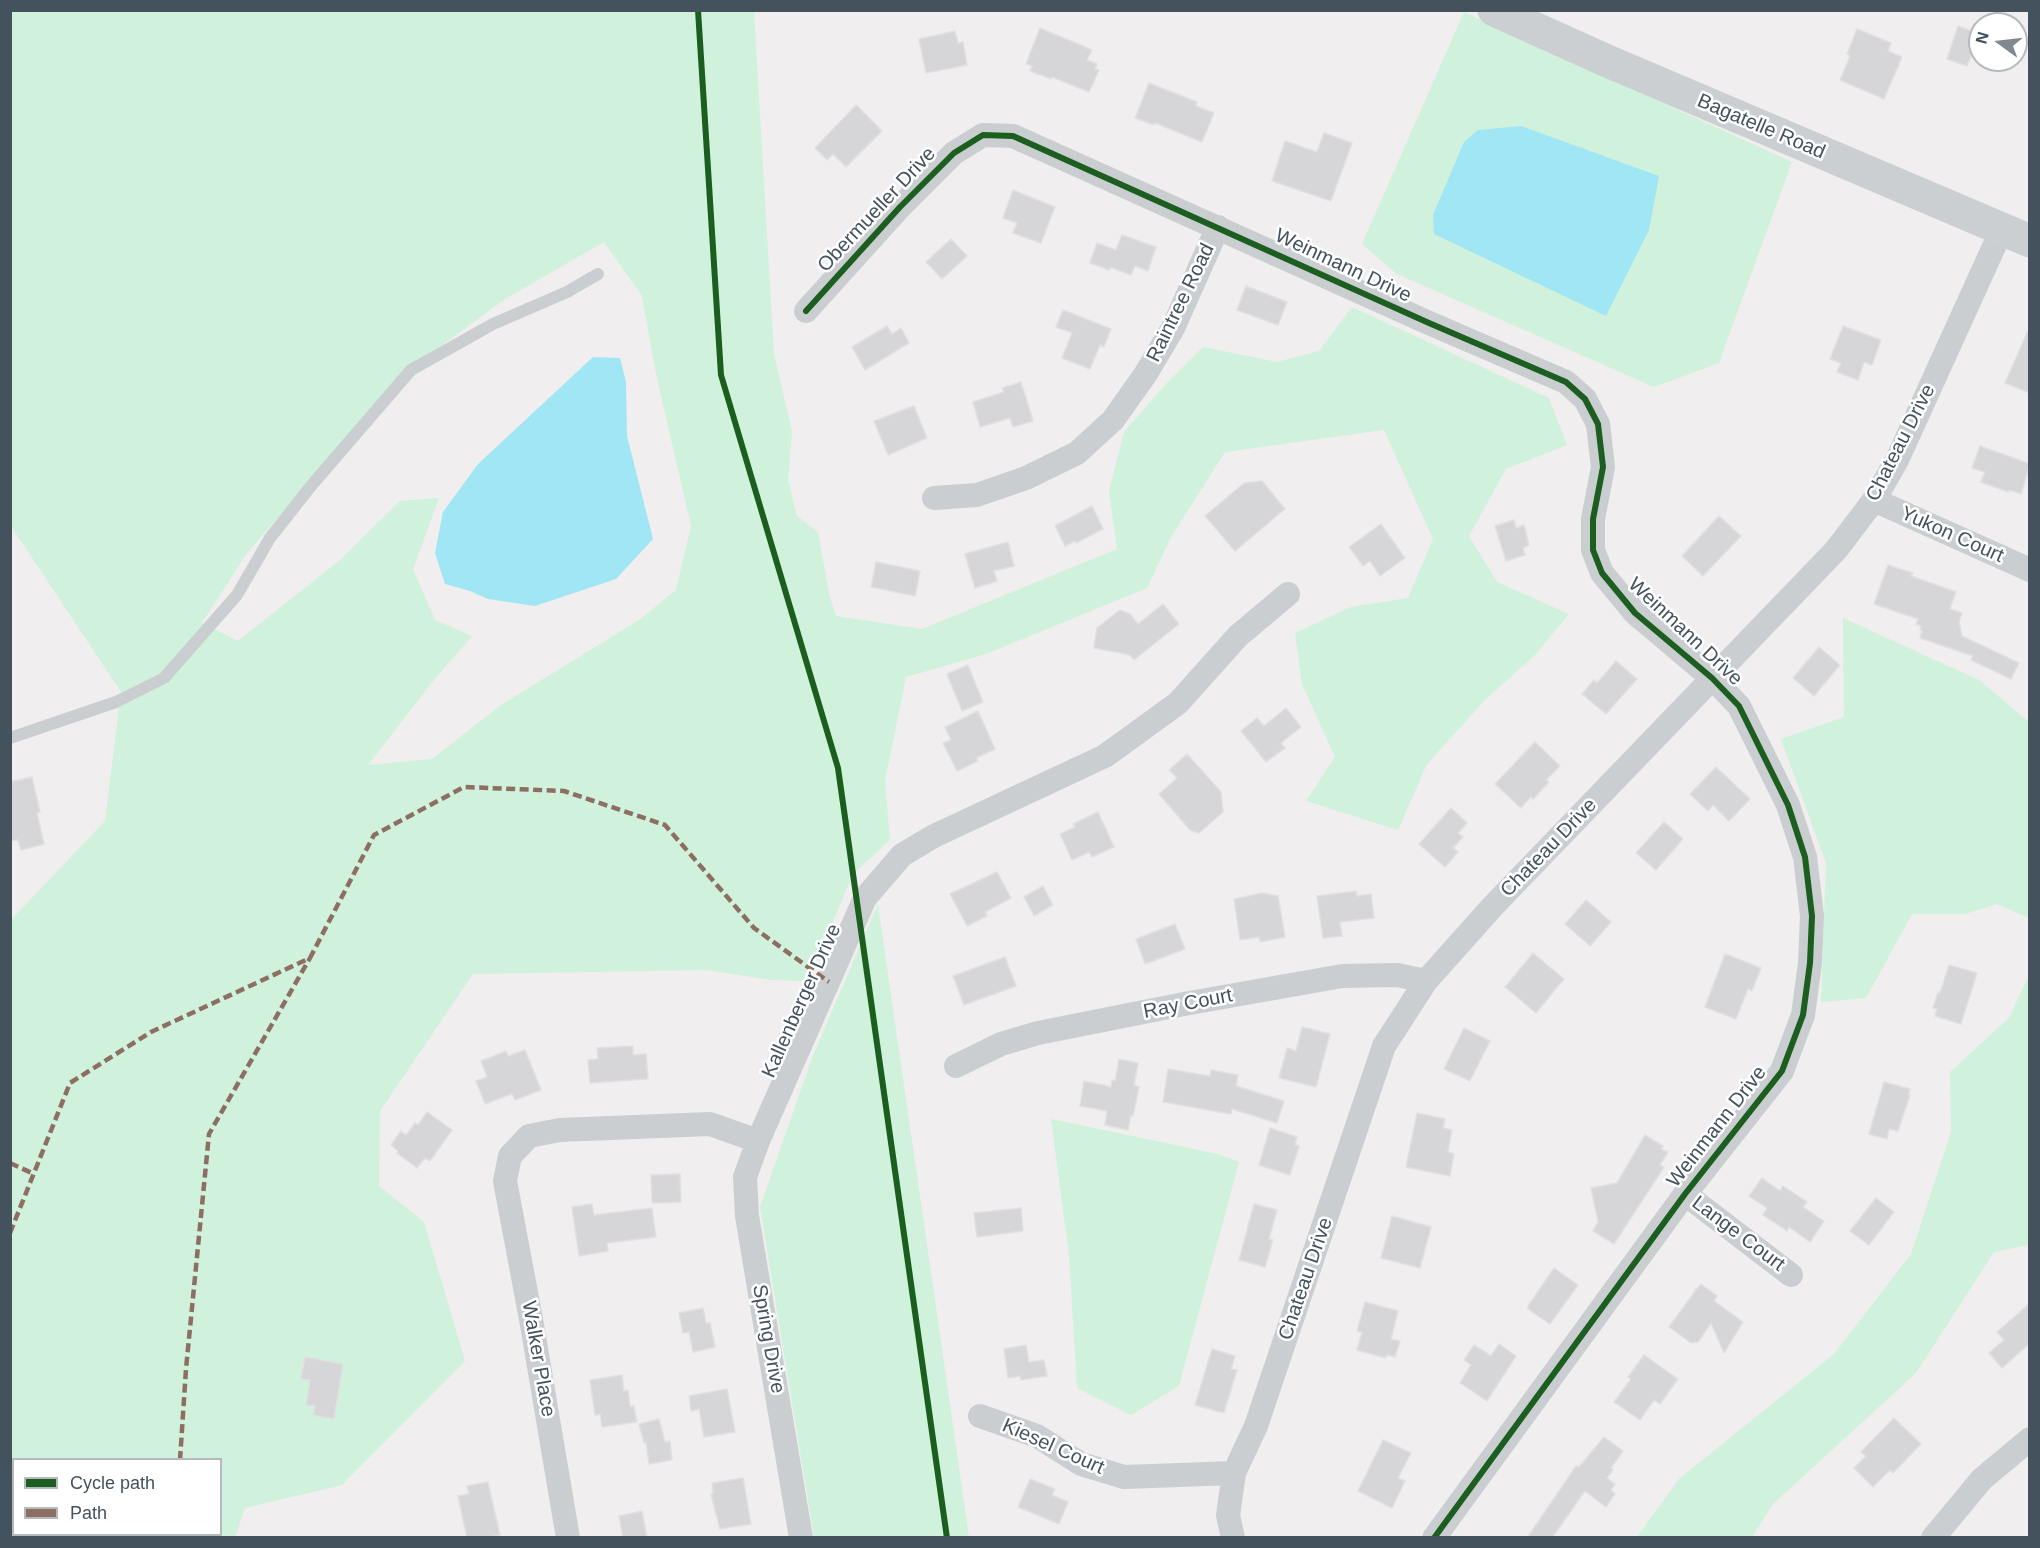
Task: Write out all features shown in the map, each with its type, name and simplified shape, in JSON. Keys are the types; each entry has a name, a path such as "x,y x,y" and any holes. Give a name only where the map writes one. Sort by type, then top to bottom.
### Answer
{"street":[{"name":"Bagatelle Road","path":"1494,10 2016,235"},
{"name":"Obermueller Drive","path":"806,311 900,207 954,153 983,135 1013,136"},
{"name":"Weinmann Drive","path":"1013,136 1566,382 1585,399 1598,424 1604,467 1593,519 1593,550 1602,573 1635,613 1712,678 1739,706 1788,805 1805,857 1812,916 1810,963 1803,1015 1782,1071 1685,1194 1434,1538"},
{"name":"Raintree Road","path":"934,498 977,495 1026,478 1077,453 1113,420 1145,375 1173,328 1218,227"},
{"name":"Chateau Drive","path":"1233,1538 1228,1515 1234,1473 1256,1426 1384,1046 1426,981 1493,906 1836,550 1874,500 1897,460 2016,235"},
{"name":"Yukon Court","path":"1874,500 2030,570"},
{"name":"Kallenberger Drive","path":"758,1141 865,898 902,855 934,836 1105,756 1178,703 1238,636 1288,594"},
{"name":"Ray Court","path":"956,1066 1001,1044 1038,1033 1184,1004 1342,976 1396,975 1426,981"},
{"name":"Walker Place","path":"567,1538 531,1319 505,1181 510,1156 529,1136 560,1130 710,1124 758,1141"},
{"name":"Spring Drive","path":"758,1141 745,1177 747,1216 801,1538"},
{"name":"Lange Court","path":"1685,1194 1791,1275"},
{"name":"Kiesel Court","path":"980,1416 1037,1436 1081,1464 1124,1477 1234,1473"},
{"path":"1933,1538 1982,1479 2030,1439"}],"lane":[{"path":"10,738 116,702 164,678 237,595 270,538 311,486 411,370 493,324 567,292 598,274"}],"green space":[{"path":"11,11 754,11 774,354 792,432 788,480 797,516 818,532 829,594 836,616 922,629 1117,549 1109,491 1124,432 1166,384 1203,347 1277,362 1319,351 1352,307 1549,398 1567,445 1506,469 1469,536 1497,582 1569,614 1535,655 1485,700 1427,764 1398,830 1306,801 1335,757 1302,684 1295,633 1351,607 1408,598 1433,539 1384,430 1225,452 1171,537 1147,588 986,654 906,677 885,781 890,840 853,874 808,981 772,980 706,970 473,974 380,1111 379,1186 424,1222 465,1361 342,1485 245,1508 235,1537 11,1537 10,921 105,821 121,692 11,526","holes":["604,242 642,296 656,374 691,526 676,590 639,620 501,705 432,759 368,765 433,681 472,636 435,620 413,569 439,498 400,501 340,560 238,641 202,623 247,553 407,371 505,299"]},
{"path":"1464,12 1792,162 1719,363 1654,387 1397,274 1362,244"},
{"path":"1843,618 1979,680 2029,722 2029,918 1997,904 1965,914 1912,914 1866,998 1821,1002 1826,863 1781,739 1844,717"},
{"path":"878,904 969,1537 814,1537 760,1207 812,1058"},
{"path":"2029,975 2029,1245 1994,1252 1916,1373 1773,1504 1752,1537 1637,1537 1679,1479 1834,1354 1911,1254 1951,1132 1950,1072 2009,1018"},
{"path":"1051,1119 1218,1154 1239,1162 1179,1386 1131,1415 1077,1388 1069,1255"}],"water":[{"path":"1521,126 1659,176 1649,230 1606,316 1434,234 1433,215 1464,142 1478,130"},
{"path":"593,357 620,358 626,382 627,436 653,539 616,579 535,606 488,599 445,584 435,553 443,512 478,464"}],"building":[{"path":"1958,26 1968,30 1967,66 1947,59"},
{"path":"1040,28 1092,50 1087,60 1097,64 1095,69 1099,70 1089,92 1030,71 1032,66 1026,64"},
{"path":"1857,29 1891,43 1888,51 1902,57 1884,99 1840,80 1850,56 1847,54"},
{"path":"955,31 958,43 963,42 967,65 926,73 919,39"},
{"path":"1149,83 1197,102 1196,106 1214,113 1202,142 1155,123 1154,125 1135,118"},
{"path":"856,105 882,131 846,167 833,154 827,160 815,148"},
{"path":"1324,133 1352,143 1331,201 1272,181 1285,141 1317,152"},
{"path":"1013,190 1055,207 1041,243 1013,233 1017,223 1003,218"},
{"path":"1122,235 1156,247 1148,271 1135,266 1131,275 1090,263 1097,243 1116,250"},
{"path":"951,239 967,256 942,279 926,262"},
{"path":"1246,286 1287,302 1278,325 1237,310"},
{"path":"1063,310 1111,329 1104,347 1100,345 1090,369 1062,358 1072,333 1056,327"},
{"path":"887,326 892,334 901,328 909,343 865,370 852,347"},
{"path":"1843,326 1881,340 1872,365 1864,362 1858,380 1837,372 1841,363 1830,359"},
{"path":"2030,326 2030,393 2005,383"},
{"path":"1021,382 1033,421 1013,427 1010,418 980,427 973,402 1004,392 1002,388"},
{"path":"914,406 927,438 888,455 874,421"},
{"path":"1980,446 2030,464 2021,494 2009,490 2008,492 1981,482 1985,472 1972,468"},
{"path":"1262,481 1285,509 1235,551 1205,516 1244,483"},
{"path":"1092,506 1103,529 1065,546 1055,526"},
{"path":"1719,516 1741,536 1703,576 1682,556"},
{"path":"1514,520 1516,528 1524,525 1529,545 1523,548 1525,555 1506,561 1495,526"},
{"path":"1381,524 1405,558 1380,576 1370,561 1363,566 1349,547"},
{"path":"1008,542 1014,566 994,571 997,581 975,588 965,554"},
{"path":"876,562 920,571 915,596 871,587"},
{"path":"1888,565 1956,592 1950,609 1962,613 1959,622 1962,636 2019,663 2011,679 1971,660 1973,656 1920,638 1922,631 1921,626 1916,624 1918,619 1874,604"},
{"path":"1163,604 1179,624 1134,660 1130,655 1094,648 1097,628 1120,610 1130,614 1138,624"},
{"path":"1819,647 1840,665 1814,696 1793,678"},
{"path":"1616,661 1637,679 1606,714 1582,694 1594,680 1597,683"},
{"path":"968,665 983,702 962,711 947,674"},
{"path":"1286,708 1301,727 1281,743 1285,748 1266,762 1241,731 1257,718 1264,726"},
{"path":"978,711 995,749 976,758 978,761 957,771 943,743 951,740 945,727"},
{"path":"1535,742 1560,766 1546,780 1549,782 1521,808 1495,784"},
{"path":"1187,754 1221,792 1223,812 1199,833 1190,830 1159,794 1177,778 1169,770"},
{"path":"1716,767 1750,799 1729,821 1713,805 1708,811 1690,794"},
{"path":"32,777 44,844 21,850 18,840 10,841 10,782"},
{"path":"1451,808 1467,823 1458,833 1463,837 1453,848 1458,852 1445,867 1419,844"},
{"path":"1098,812 1114,847 1092,857 1089,852 1072,860 1060,834 1075,827 1073,824"},
{"path":"1664,822 1683,839 1656,870 1636,853"},
{"path":"997,872 1011,898 985,912 987,916 967,926 950,894"},
{"path":"1043,886 1053,905 1034,916 1024,897"},
{"path":"1356,891 1357,896 1371,894 1374,918 1340,922 1342,936 1323,938 1317,896"},
{"path":"1262,893 1278,896 1285,937 1260,942 1259,937 1240,940 1234,899"},
{"path":"1586,900 1611,922 1590,946 1565,924"},
{"path":"1175,924 1185,949 1145,964 1136,939"},
{"path":"1533,953 1564,979 1536,1013 1505,987"},
{"path":"1725,954 1761,968 1752,991 1748,989 1736,1019 1705,1007"},
{"path":"1005,957 1016,986 964,1005 953,976"},
{"path":"1949,965 1977,973 1961,1024 1935,1016 1937,1009 1933,1008"},
{"path":"1302,1027 1330,1034 1316,1087 1279,1078 1287,1048 1296,1051"},
{"path":"1464,1028 1490,1041 1470,1081 1444,1069"},
{"path":"633,1046 633,1055 646,1054 648,1079 590,1083 588,1060 598,1059 597,1048"},
{"path":"525,1050 541,1090 515,1100 512,1094 485,1104 476,1081 487,1077 481,1061 506,1051 508,1056"},
{"path":"1119,1059 1138,1063 1134,1085 1139,1087 1128,1130 1105,1125 1107,1111 1080,1106 1084,1081 1111,1087 1112,1080 1115,1081"},
{"path":"1168,1069 1210,1076 1211,1070 1238,1075 1236,1086 1284,1101 1277,1123 1232,1109 1231,1114 1163,1102"},
{"path":"1884,1082 1910,1089 1898,1131 1889,1129 1887,1139 1869,1134"},
{"path":"427,1112 452,1130 430,1161 425,1158 417,1168 397,1153 398,1151 391,1145 401,1131 406,1135 415,1123 418,1125"},
{"path":"1417,1113 1445,1119 1443,1128 1452,1130 1448,1152 1454,1154 1450,1176 1406,1167"},
{"path":"1270,1128 1297,1137 1295,1145 1299,1146 1290,1175 1259,1165"},
{"path":"1645,1135 1663,1146 1661,1149 1668,1152 1660,1165 1664,1167 1614,1244 1593,1231 1598,1222 1591,1188 1617,1183"},
{"path":"680,1174 681,1202 652,1203 651,1175"},
{"path":"1762,1178 1780,1191 1783,1186 1807,1202 1803,1207 1824,1221 1810,1242 1789,1227 1787,1231 1763,1215 1767,1208 1749,1196"},
{"path":"1876,1198 1894,1212 1869,1245 1850,1231"},
{"path":"592,1204 594,1215 652,1208 656,1237 607,1243 608,1251 579,1256 572,1207"},
{"path":"1254,1204 1277,1210 1269,1239 1273,1240 1265,1267 1239,1260"},
{"path":"1021,1208 1023,1231 977,1237 974,1213"},
{"path":"1392,1216 1431,1227 1420,1268 1381,1258"},
{"path":"1554,1268 1578,1285 1550,1324 1528,1309 1528,1306"},
{"path":"1701,1284 1717,1296 1714,1301 1743,1322 1724,1353 1711,1323 1698,1342 1691,1343 1669,1327"},
{"path":"1365,1302 1398,1311 1391,1339 1400,1341 1395,1357 1386,1355 1386,1358 1357,1350 1362,1332 1357,1331"},
{"path":"2030,1303 2030,1343 2002,1368 1989,1353 2004,1340 1997,1332"},
{"path":"703,1308 706,1323 710,1323 715,1347 693,1352 689,1332 683,1333 679,1313"},
{"path":"1499,1344 1516,1356 1487,1401 1460,1383 1471,1365 1464,1360 1474,1345 1491,1356"},
{"path":"1026,1345 1029,1362 1044,1360 1047,1376 1021,1380 1020,1376 1008,1378 1004,1349"},
{"path":"1212,1349 1235,1356 1231,1369 1237,1370 1224,1413 1195,1405"},
{"path":"1644,1355 1678,1379 1660,1404 1654,1400 1640,1420 1614,1402 1631,1379 1628,1377"},
{"path":"305,1357 343,1364 334,1419 313,1415 315,1406 306,1405 310,1380 301,1379"},
{"path":"622,1375 624,1391 628,1390 630,1407 634,1406 637,1422 602,1427 600,1414 595,1415 590,1380"},
{"path":"727,1389 735,1432 704,1437 699,1409 691,1411 689,1396"},
{"path":"1894,1418 1921,1444 1893,1473 1890,1470 1873,1487 1854,1468 1866,1456 1861,1452"},
{"path":"659,1419 665,1442 670,1441 672,1460 649,1464 646,1442 644,1443 639,1424"},
{"path":"1604,1437 1623,1451 1607,1478 1615,1484 1611,1490 1615,1494 1606,1507 1585,1491 1552,1538 1527,1538 1576,1466 1579,1467"},
{"path":"1383,1440 1411,1453 1398,1478 1405,1481 1392,1508 1358,1491"},
{"path":"743,1478 751,1524 720,1529 711,1495 713,1493 712,1483"},
{"path":"1030,1479 1055,1489 1052,1495 1068,1502 1059,1524 1018,1507"},
{"path":"488,1482 500,1535 467,1538 458,1496 469,1494 467,1486"},
{"path":"642,1511 647,1538 623,1538 619,1516"}],"marked path":[{"path":"10,1233 70,1083 151,1032 310,958 374,835 464,787 564,791 665,825 754,928 829,982"},
{"path":"180,1458 186,1369 209,1134 310,958"},
{"path":"10,1163 34,1174"}],"cycle path":[{"path":"698,10 721,375 838,768 947,1538"},
{"path":"806,311 900,207 954,153 983,135 1013,136 1566,382 1585,399 1598,424 1603,467 1593,519 1593,550 1602,573 1635,613 1712,678 1739,706 1788,805 1805,857 1812,916 1810,963 1803,1015 1782,1071 1685,1194 1434,1538"}]}
